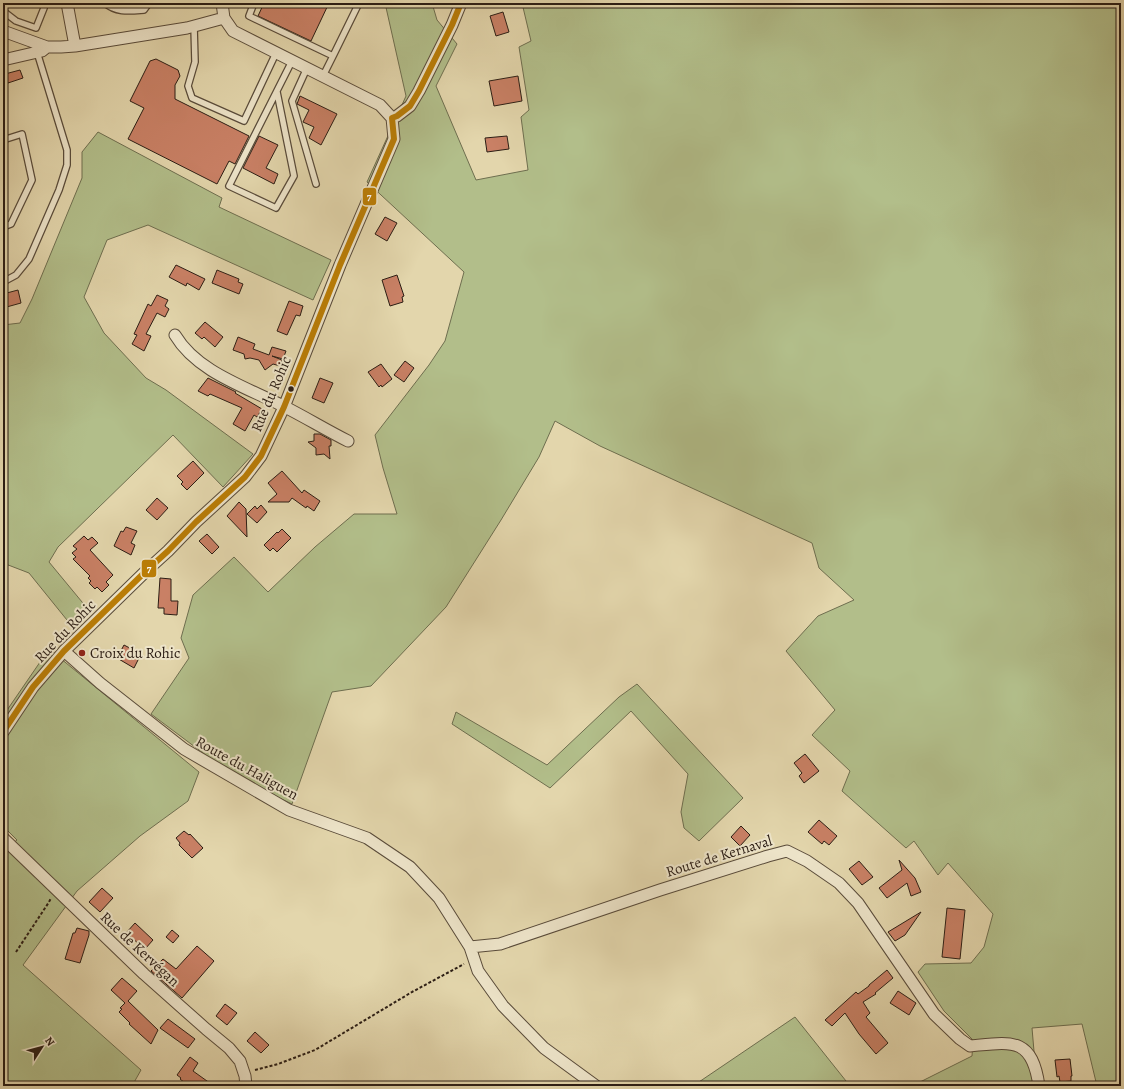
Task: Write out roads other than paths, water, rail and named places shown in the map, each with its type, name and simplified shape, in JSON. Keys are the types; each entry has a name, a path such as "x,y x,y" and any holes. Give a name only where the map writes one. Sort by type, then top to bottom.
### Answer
{"street":[{"path":"67,3 75,46"},
{"path":"222,3 224,18 233,31 380,104 392,118 410,106 452,25 461,3"},
{"path":"3,60 42,49 75,46 194,26 224,18"},
{"path":"3,31 42,49"},
{"name":"Rue du Rohic","path":"3,732 33,687 64,651 245,476 261,456 284,406 394,138 392,118"},
{"path":"175,335 186,350 202,364 224,377 284,406 348,441"},
{"name":"Route du Haliguen","path":"64,651 100,682 184,749 288,810 367,838 410,867 439,898 472,953 478,971 503,1006 544,1048 596,1086"},
{"name":"Rue de Kervégan","path":"3,838 155,984 206,1030 229,1048 240,1061 246,1086"},
{"name":"Route de Kernaval","path":"472,953 660,890 787,851 807,861 836,881 858,903 934,1014 960,1039 970,1046 1002,1043 1016,1044 1024,1048 1032,1062 1039,1086"}],"lane":[{"path":"105,3 109,7 124,12 144,10 149,3"},
{"path":"254,3 249,16 333,56"},
{"path":"323,76 359,3"},
{"path":"3,11 16,21 36,28 44,8"},
{"path":"194,26 195,62 188,86 192,98 244,121 276,53"},
{"path":"3,282 16,276 29,259 59,190 67,165 66,150 42,49"},
{"path":"276,92 294,176 276,208 229,186 276,92 292,61"},
{"path":"307,68 292,101 316,184"},
{"path":"3,140 22,134 32,180 11,224 3,227"}],"place":[{"name":"Croix du Rohic","path":"82,653"}]}
